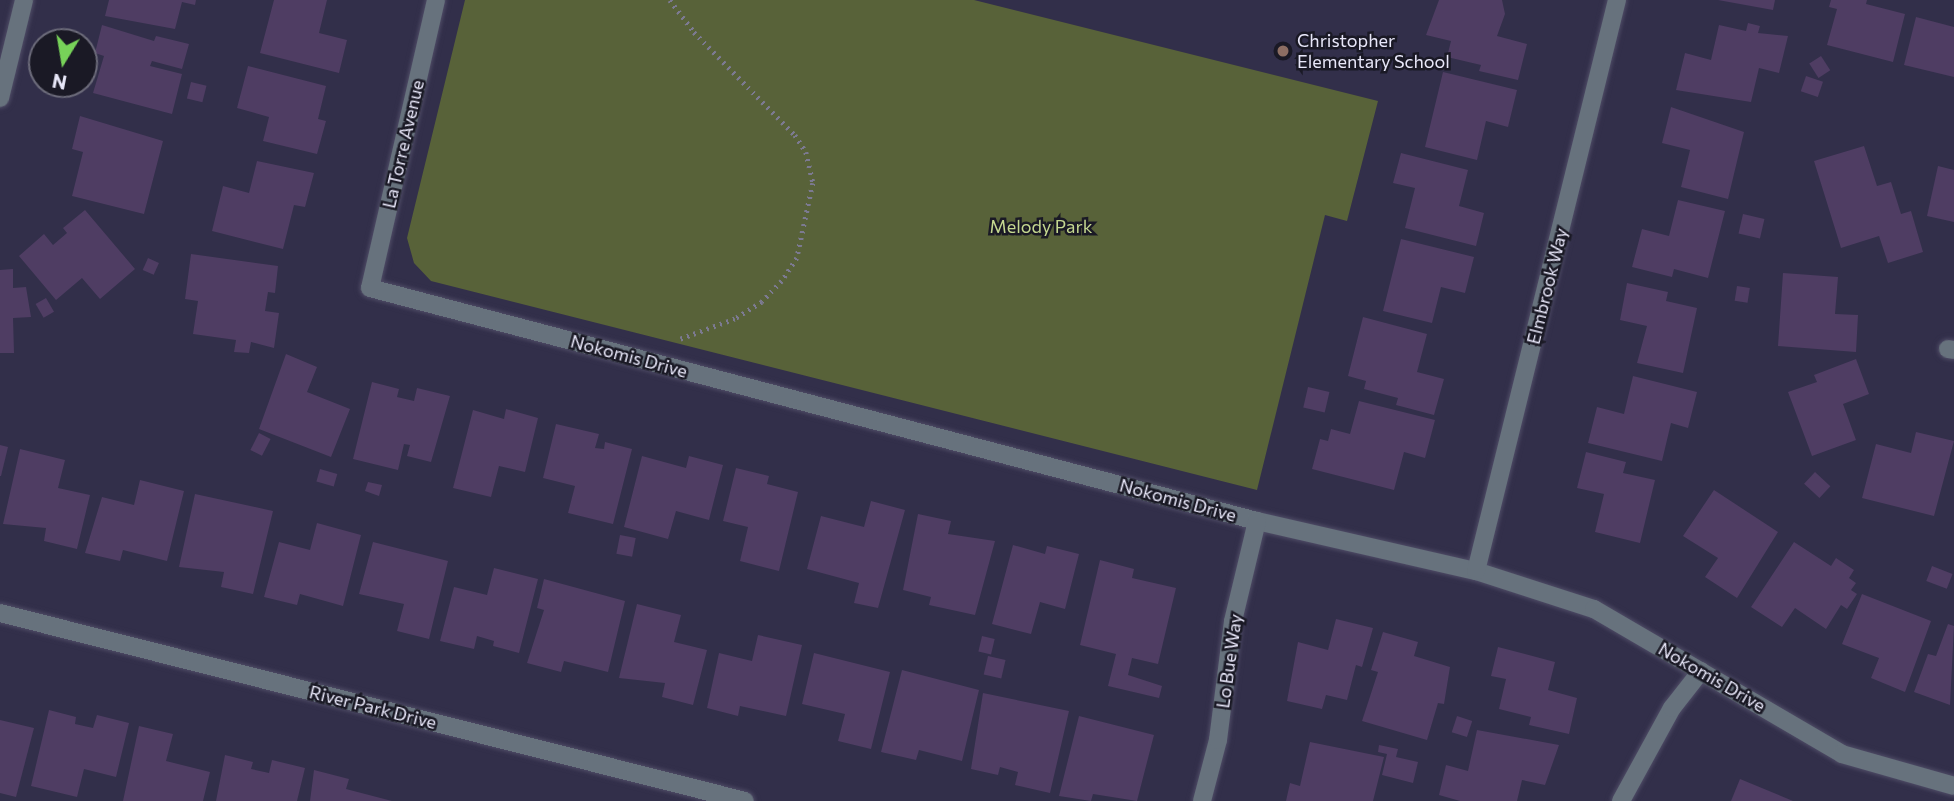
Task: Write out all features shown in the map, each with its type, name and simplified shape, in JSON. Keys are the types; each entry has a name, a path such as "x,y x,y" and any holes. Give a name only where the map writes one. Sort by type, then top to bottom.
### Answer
{"street":[{"path":"0,98 24,0"},
{"name":"La Torre Avenue","path":"370,288 436,0"},
{"name":"Elmbrook Way","path":"1476,571 1617,0"},
{"name":"Nokomis Drive","path":"370,288 1257,521 1476,571 1594,609 1842,754 1954,786"},
{"name":"Lo Bue Way","path":"1202,801 1218,740 1233,621 1257,521"},
{"name":"River Park Drive","path":"0,612 745,801"},
{"path":"1621,801 1672,708 1701,671"}],"path":[{"path":"670,0 702,40 794,135 806,152 813,183 797,258 782,282 762,302 735,318 681,339"}],"green space":[{"name":"Melody Park","path":"465,0 974,0 1378,101 1347,221 1325,215 1257,490 431,281 414,263 407,238"}],"building":[{"path":"109,0 196,0 195,5 182,2 175,29 105,16"},
{"path":"274,0 327,0 319,33 347,40 339,73 260,53"},
{"path":"1439,0 1502,0 1505,14 1497,36 1527,44 1518,80 1479,71 1481,65 1447,57 1451,41 1426,35"},
{"path":"1718,0 1775,0 1773,10"},
{"path":"1831,0 1867,0 1866,4 1905,14 1893,62 1827,45 1837,9 1829,7"},
{"path":"1916,17 1954,27 1954,77 1904,65"},
{"path":"1748,23 1760,26 1758,33 1788,36 1779,73 1759,68 1751,102 1676,90 1685,53 1711,60 1719,25 1746,31"},
{"path":"102,25 154,41 156,36 189,44 182,69 152,61 150,66 182,74 172,114 98,94 98,76 104,56 98,54"},
{"path":"1821,56 1830,70 1819,78 1809,64"},
{"path":"248,66 326,86 318,119 326,121 317,154 263,141 269,117 237,108"},
{"path":"1443,72 1517,90 1508,127 1486,121 1477,160 1425,147"},
{"path":"1806,76 1823,82 1818,97 1801,91"},
{"path":"191,82 207,86 202,102 187,98"},
{"path":"1671,107 1744,132 1728,199 1681,187 1690,150 1662,143"},
{"path":"80,116 163,141 144,214 72,196 83,152 72,149"},
{"path":"1864,146 1877,186 1891,182 1901,214 1911,211 1923,252 1888,263 1879,236 1841,248 1814,161"},
{"path":"1401,153 1468,170 1459,206 1484,213 1476,246 1405,228 1415,188 1393,183"},
{"path":"257,161 314,173 305,207 294,205 283,249 212,231 223,186 249,193"},
{"path":"1938,166 1954,170 1954,222 1927,216"},
{"path":"1678,200 1725,211 1708,278 1674,269 1672,277 1632,267 1642,229 1669,236"},
{"path":"85,210 135,269 100,299 82,278 56,300 19,256 44,234 53,245 67,233 63,228"},
{"path":"1743,214 1764,219 1760,238 1739,233"},
{"path":"1401,239 1474,257 1465,293 1441,287 1432,323 1383,311"},
{"path":"191,254 278,266 275,293 268,292 265,311 279,313 274,348 251,342 249,353 234,352 236,340 193,334 198,301 185,299"},
{"path":"148,258 159,263 154,275 143,270"},
{"path":"13,269 13,288 26,287 31,317 13,318 14,353 0,353 0,270"},
{"path":"1783,273 1838,277 1835,314 1858,315 1856,352 1778,346"},
{"path":"1627,283 1668,292 1666,301 1697,308 1683,373 1637,363 1647,326 1620,320"},
{"path":"1737,286 1750,288 1747,303 1735,301"},
{"path":"46,298 54,312 44,318 36,304"},
{"path":"1363,317 1427,334 1417,372 1444,379 1434,415 1396,405 1398,398 1364,389 1366,381 1348,376"},
{"path":"286,354 317,367 307,392 350,409 331,457 259,429"},
{"path":"1856,359 1869,394 1843,404 1856,440 1812,456 1788,392 1817,382 1814,375"},
{"path":"1633,376 1697,392 1688,428 1671,423 1662,461 1588,443 1597,407 1624,414"},
{"path":"372,382 399,389 397,397 414,401 417,388 450,396 431,462 407,456 410,445 404,444 398,470 353,459"},
{"path":"1308,387 1329,392 1325,412 1303,407"},
{"path":"1359,401 1435,420 1425,458 1404,452 1394,490 1312,469 1320,439 1328,441 1331,429 1350,434"},
{"path":"506,409 538,418 525,472 499,466 491,497 453,488 473,410 504,419"},
{"path":"556,424 599,434 595,448 604,449 605,442 632,449 613,524 568,513 575,486 543,478"},
{"path":"1916,432 1954,441 1934,516 1862,498 1876,444 1911,453"},
{"path":"259,433 271,439 262,456 250,450"},
{"path":"0,445 8,447 1,476 0,476"},
{"path":"20,449 65,460 58,488 90,495 77,549 44,541 46,528 3,524"},
{"path":"1586,452 1626,462 1623,473 1655,480 1640,543 1595,532 1604,494 1577,488"},
{"path":"642,456 686,468 689,456 723,465 709,520 676,511 668,539 624,527"},
{"path":"736,468 769,476 767,484 798,492 779,571 740,561 748,527 723,521"},
{"path":"320,469 337,474 334,486 316,481"},
{"path":"1815,472 1830,486 1819,498 1804,484"},
{"path":"140,480 184,491 167,561 123,550 120,561 85,553 102,497 134,505"},
{"path":"368,482 382,485 379,496 365,491"},
{"path":"1714,490 1778,532 1737,598 1705,577 1718,558 1683,536"},
{"path":"195,494 273,511 253,594 221,587 224,572 179,567"},
{"path":"871,501 905,510 878,608 854,603 859,583 807,569 821,516 864,527"},
{"path":"918,514 951,521 948,534 995,541 975,615 929,605 931,597 903,590"},
{"path":"317,523 361,535 343,606 300,594 297,605 264,597 279,542 310,550"},
{"path":"620,535 636,538 632,557 616,554"},
{"path":"373,542 448,561 429,639 397,631 404,604 359,594"},
{"path":"1794,542 1831,566 1836,558 1854,570 1849,578 1856,583 1851,590 1857,594 1847,609 1841,605 1826,629 1795,608 1782,627 1751,607"},
{"path":"1013,545 1045,554 1047,546 1079,554 1065,609 1040,602 1031,634 992,624"},
{"path":"1100,560 1134,569 1132,578 1176,588 1158,664 1132,658 1128,675 1162,686 1159,698 1108,686 1116,654 1080,645"},
{"path":"1932,566 1953,574 1947,589 1926,581"},
{"path":"494,568 538,579 519,653 493,646 494,641 477,636 474,649 440,641 454,587 487,595"},
{"path":"544,579 625,601 608,672 564,661 561,672 527,663 544,610 537,608"},
{"path":"1862,594 1931,621 1905,692 1871,678 1879,658 1842,644"},
{"path":"637,604 681,615 674,642 707,650 693,705 662,697 665,683 619,678"},
{"path":"1336,619 1373,628 1362,667 1356,665 1347,700 1326,695 1322,709 1287,701 1298,642 1328,650"},
{"path":"1948,624 1954,626 1950,705 1914,692 1928,654 1936,656"},
{"path":"1383,632 1418,642 1414,656 1450,667 1444,704 1438,703 1427,740 1362,721 1378,672 1371,670"},
{"path":"758,635 802,645 786,716 740,706 738,716 707,708 719,653 752,661"},
{"path":"982,636 995,639 991,655 978,652"},
{"path":"1498,647 1555,662 1548,690 1577,698 1569,734 1529,725 1531,717 1499,709 1506,679 1491,676"},
{"path":"814,653 890,672 871,749 838,741 845,714 802,704"},
{"path":"988,656 1006,660 1001,679 984,675"},
{"path":"902,670 979,690 962,761 919,750 916,760 881,752"},
{"path":"983,693 1069,711 1050,793 1015,785 1018,772 1000,767 998,775 971,769"},
{"path":"49,710 76,717 75,724 93,728 97,715 129,723 116,777 84,769 77,797 31,786"},
{"path":"1079,716 1154,735 1137,801 1093,794 1091,801 1059,796"},
{"path":"1457,716 1472,721 1467,737 1452,732"},
{"path":"0,720 34,728 16,797 0,793"},
{"path":"139,726 173,734 166,761 210,772 203,801 123,801"},
{"path":"1477,730 1559,745 1545,785 1522,780 1517,801 1460,801 1439,795 1446,765 1468,771"},
{"path":"1310,742 1384,757 1373,801 1286,801 1290,783 1300,786"},
{"path":"1379,745 1398,749 1396,757 1418,762 1413,783 1382,775 1387,754 1378,752"},
{"path":"225,755 253,762 251,769 269,773 272,760 305,768 297,801 216,801"},
{"path":"314,770 349,779 346,789 392,801 310,801"},
{"path":"1740,779 1793,801 1731,801"}],"place":[{"name":"Christopher Elementary School","path":"1283,51"}]}
